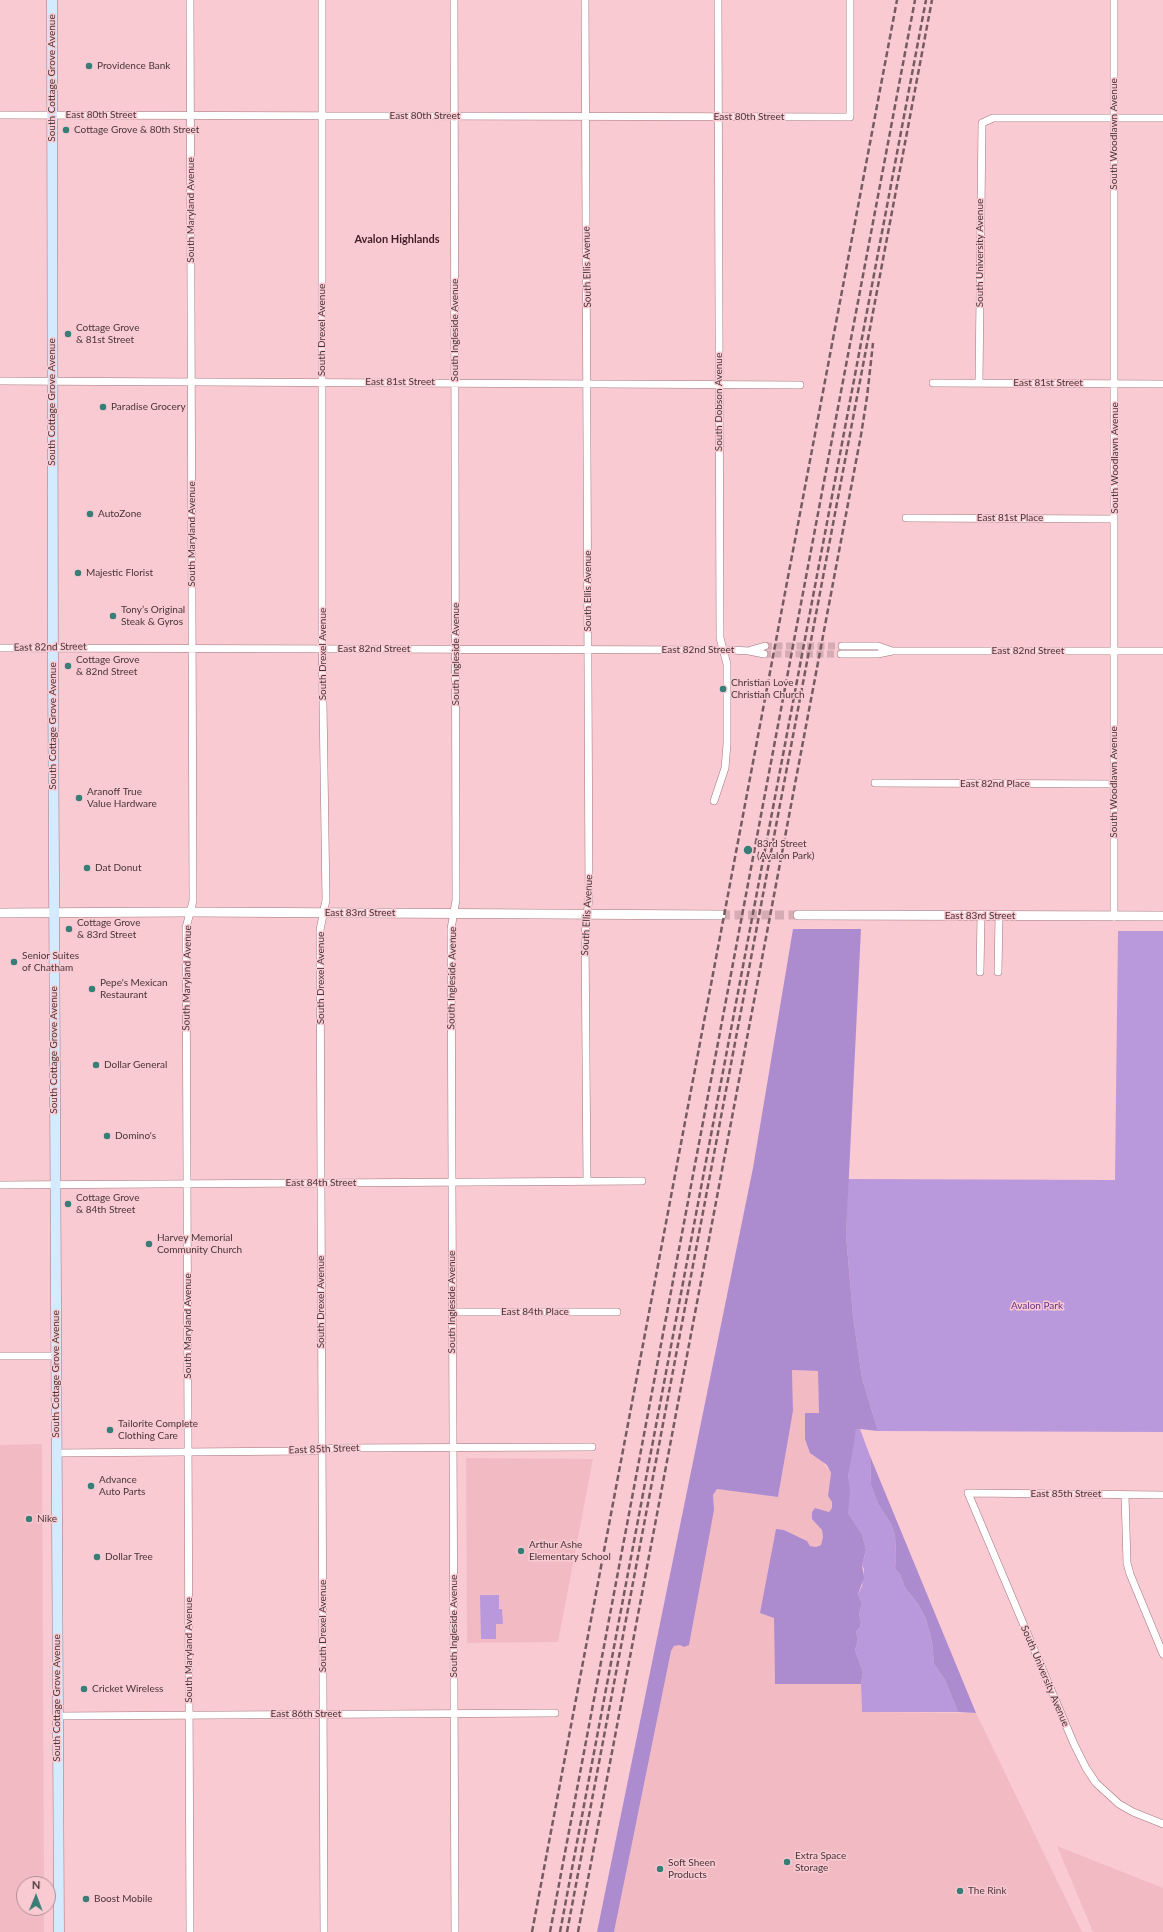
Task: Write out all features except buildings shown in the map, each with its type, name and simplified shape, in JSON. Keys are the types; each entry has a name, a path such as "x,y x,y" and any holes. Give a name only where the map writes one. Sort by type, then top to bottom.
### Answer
{"main road":[{"name":"South Cottage Grove Avenue","path":"52,0 51,115 59,1932"}],"street":[{"name":"South Maryland Avenue","path":"190,0 193,901 186,928 190,1932"},
{"name":"South Drexel Avenue","path":"322,0 322,648 326,900 320,930 324,1932"},
{"name":"South Ingleside Avenue","path":"454,0 456,900 451,929 455,1932"},
{"name":"South Ellis Avenue","path":"586,0 585,116 589,650 589,897 585,935 587,1181"},
{"name":"South Dobson Avenue","path":"714,801 725,768 727,744 727,664 720,638 718,0"},
{"name":"East 80th Street","path":"0,115 850,117 850,0"},
{"name":"South Woodlawn Avenue","path":"1114,0 1114,917"},
{"name":"South University Avenue","path":"979,383 982,123 994,118 1115,118"},
{"path":"1115,118 1163,118"},
{"name":"East 81st Street","path":"0,381 720,383 800,385"},
{"name":"East 81st Street","path":"933,383 1163,384"},
{"name":"East 81st Place","path":"906,518 1114,519"},
{"name":"East 82nd Street","path":"841,650 878,646 892,651 1163,651"},
{"name":"East 82nd Street","path":"0,648 765,650"},
{"name":"East 82nd Place","path":"875,784 1114,784"},
{"name":"East 83rd Street","path":"0,913 190,912 721,915"},
{"name":"East 83rd Street","path":"798,915 981,917 1163,916"},
{"path":"980,972 981,917"},
{"path":"998,972 999,917"},
{"name":"East 84th Street","path":"0,1185 642,1181"},
{"name":"East 84th Place","path":"452,1312 617,1312"},
{"path":"0,1356 56,1356"},
{"name":"East 85th Street","path":"56,1453 592,1447"},
{"name":"South University Avenue","path":"968,1493 1074,1744 1086,1768 1096,1783 1118,1804 1163,1824"},
{"name":"East 85th Street","path":"968,1493 1163,1495"},
{"path":"1125,1495 1127,1563 1130,1574 1163,1654"},
{"name":"East 86th Street","path":"57,1716 554,1713"}],"shaded area":[{"path":"793,929 861,929 846,1235 853,1316 862,1378 878,1431 856,1430 848,1478 850,1491 848,1513 862,1534 866,1550 862,1565 864,1578 858,1594 862,1603 859,1614 861,1622 860,1627 856,1632 858,1640 855,1650 863,1672 861,1684 775,1684 774,1618 760,1613 776,1529 784,1530 807,1541 810,1546 816,1547 821,1545 823,1537 822,1530 812,1519 812,1512 815,1508 829,1512 832,1508 832,1502 828,1496 831,1473 827,1465 810,1453 805,1439 805,1413 819,1413 818,1371 792,1370 793,1411 778,1497 717,1489 713,1495 714,1510 689,1645 684,1647 680,1645 674,1646 671,1651 614,1932 597,1932 753,1168"},
{"path":"792,1370 818,1371 821,1460 831,1473 828,1496 832,1502 832,1508 829,1512 815,1508 818,1525 822,1530 823,1537 821,1545 816,1547 810,1546 807,1541 784,1530 774,1618 775,1684 861,1684 862,1712 976,1713 1082,1932 614,1932 671,1651 674,1646 680,1645 714,1510 713,1495 717,1489 778,1497 793,1411"},
{"path":"42,1444 44,1876 16,1876 16,1916 44,1916 44,1932 0,1932 0,1445"},
{"path":"870,1456 976,1713 958,1712 945,1680 934,1664 932,1642 926,1619 918,1604 905,1588 900,1574 895,1569 895,1536 891,1524 878,1504 871,1485"},
{"name":"Arthur Ashe Elementary School","path":"466,1458 593,1459 558,1642 467,1643"},
{"path":"1057,1846 1163,1888 1163,1932 1093,1932"}],"green space":[{"name":"Avalon Park","path":"1118,931 1163,931 1163,1432 878,1431 862,1378 853,1316 846,1235 848,1179 1115,1180"},
{"path":"860,1429 870,1456 871,1485 878,1504 891,1524 895,1536 895,1569 900,1574 905,1588 918,1604 926,1619 932,1642 934,1664 945,1680 958,1712 862,1712 861,1684 863,1672 855,1650 858,1640 856,1632 860,1627 861,1622 859,1614 862,1603 858,1594 862,1586 864,1569 862,1565 866,1550 862,1534 848,1513 848,1478 853,1439 856,1430"},
{"path":"480,1595 499,1595 499,1609 502,1609 503,1624 496,1624 496,1639 481,1639"}],"tunnel":[{"path":"765,646 842,646"},
{"path":"764,654 841,654"},
{"path":"721,915 798,915"}],"railway":[{"path":"532,1932 897,0"},
{"path":"550,1932 915,0"},
{"path":"560,1932 926,0"},
{"path":"567,1932 932,0"},
{"path":"578,1932 861,435 873,343"}],"place":[{"name":"Providence Bank","path":"89,66"},
{"name":"Cottage Grove & 80th Street","path":"66,130"},
{"name":"Cottage Grove & 81st Street","path":"68,334"},
{"name":"Paradise Grocery","path":"103,407"},
{"name":"AutoZone","path":"90,514"},
{"name":"Majestic Florist","path":"78,573"},
{"name":"Tony’s Original Steak & Gyros","path":"113,616"},
{"name":"Cottage Grove & 82nd Street","path":"68,666"},
{"name":"Christian Love Christian Church","path":"723,689"},
{"name":"Aranoff True Value Hardware","path":"79,798"},
{"name":"83rd Street (Avalon Park)","path":"748,850"},
{"name":"Dat Donut","path":"87,868"},
{"name":"Cottage Grove & 83rd Street","path":"69,929"},
{"name":"Senior Suites of Chatham","path":"14,962"},
{"name":"Pepe's Mexican Restaurant","path":"92,989"},
{"name":"Dollar General","path":"96,1065"},
{"name":"Domino's","path":"107,1136"},
{"name":"Cottage Grove & 84th Street","path":"68,1204"},
{"name":"Harvey Memorial Community Church","path":"149,1244"},
{"name":"Tailorite Complete Clothing Care","path":"110,1430"},
{"name":"Advance Auto Parts","path":"91,1486"},
{"name":"Nike","path":"29,1519"},
{"name":"Arthur Ashe Elementary School","path":"521,1551"},
{"name":"Dollar Tree","path":"97,1557"},
{"name":"Cricket Wireless","path":"84,1689"},
{"name":"Extra Space Storage","path":"787,1862"},
{"name":"Soft Sheen Products","path":"660,1869"},
{"name":"The Rink","path":"960,1891"},
{"name":"Boost Mobile","path":"86,1899"}],"district":[{"name":"Avalon Highlands","path":"397,239"}]}
